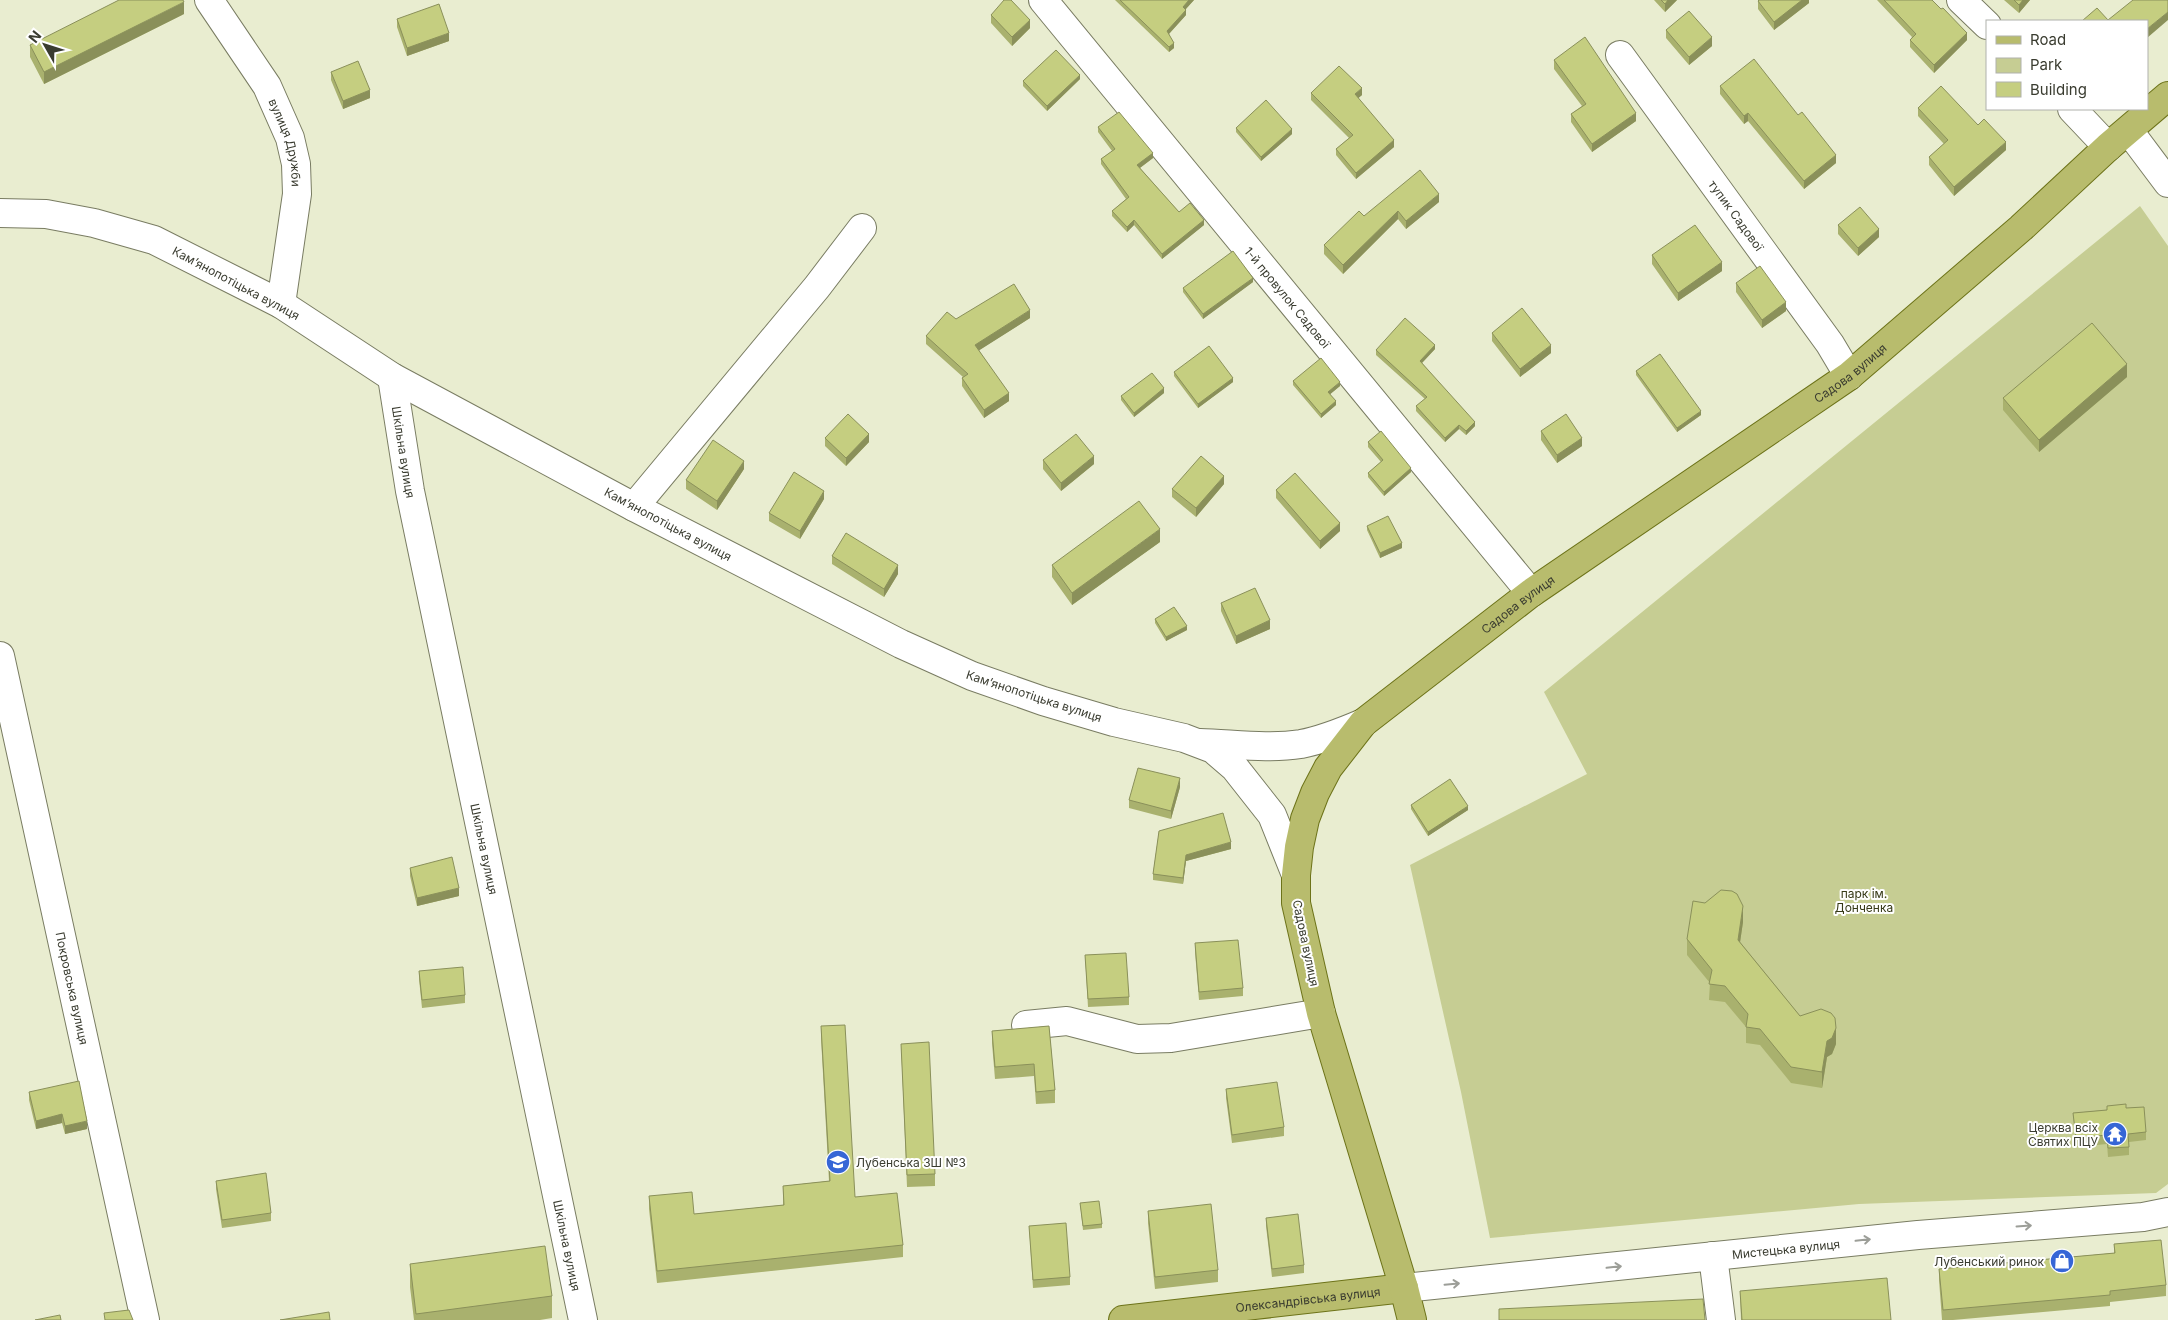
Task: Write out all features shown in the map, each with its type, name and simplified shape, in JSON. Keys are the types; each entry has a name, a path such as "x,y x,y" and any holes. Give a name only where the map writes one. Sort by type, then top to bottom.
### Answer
{"main road":[{"name":"Садова вулиця","path":"1412,1320 1321,1013 1296,903 1299,847 1305,820 1315,793 1328,768 1362,723 1532,593 1849,376 2021,228 2168,96"},
{"name":"Олександрівська вулиця","path":"1122,1320 1404,1288"}],"street":[{"name":"вулиця Дружби","path":"209,0 267,86 290,138 296,164 297,194 281,304"},
{"name":"1-й провулок Садової","path":"1044,0 1532,593"},
{"path":"1961,0 1986,24"},
{"name":"тупик Садової","path":"1620,55 1830,344 1849,376"},
{"path":"2074,110 2118,139 2168,183"},
{"name":"Камʼянопотіцька вулиця","path":"0,214 46,214 94,223 154,240 281,304 392,377 634,507 900,644 972,676 1043,701 1114,722 1184,738 1213,749 1235,768 1272,815 1296,875"},
{"path":"634,507 817,287 862,228"},
{"name":"Шкільна вулиця","path":"392,377 410,491 583,1320"},
{"name":"Покровська вулиця","path":"0,656 145,1320"},
{"path":"1197,743 1268,747 1301,744 1332,736 1362,723"},
{"path":"1026,1025 1066,1020 1137,1039 1171,1038 1321,1013"},
{"name":"Мистецька вулиця","path":"1404,1288 1918,1234 2143,1218 2168,1212"},
{"path":"1713,1256 1721,1320"}],"green space":[{"name":"парк ім. Донченка","path":"2140,206 2168,246 2168,1184 2156,1193 1859,1204 1490,1238 1461,1092 1410,865 1587,774 1544,692"}],"building":[{"path":"119,0 183,0 184,2 44,72 30,45"},
{"path":"1004,0 1011,0 1030,20 1012,37 991,15"},
{"path":"1120,0 1189,0 1183,7 1186,10 1167,31 1174,43 1169,47"},
{"path":"1759,0 1802,0 1774,22"},
{"path":"1884,0 1932,0 1941,9 1943,8 1967,33 1934,65 1910,40 1916,34"},
{"path":"2014,0 2023,0 2019,5"},
{"path":"2133,0 2168,0 2168,12 2148,28 2148,20 2108,20"},
{"path":"439,4 449,33 407,48 397,19"},
{"path":"2097,8 2108,20 2083,20"},
{"path":"1689,11 1712,37 1689,57 1666,30"},
{"path":"1585,37 1636,113 1592,144 1571,114 1586,104 1554,60"},
{"path":"1056,50 1080,75 1047,106 1023,81"},
{"path":"1754,59 1798,115 1802,112 1836,155 1804,181 1748,113 1744,116 1720,86"},
{"path":"358,61 370,90 343,101 331,72"},
{"path":"1339,66 1362,88 1355,94 1394,140 1356,173 1336,149 1353,135 1311,93"},
{"path":"1941,86 1978,125 1984,119 2006,142 1954,187 1929,157 1948,140 1918,108"},
{"path":"1266,100 1292,129 1261,157 1236,128"},
{"path":"1119,112 1153,153 1137,165 1179,212 1190,203 1204,220 1162,254 1134,220 1127,227 1112,211 1129,197 1101,159 1115,149 1098,127"},
{"path":"1420,170 1439,194 1406,221 1398,211 1343,265 1324,245 1359,211 1364,216"},
{"path":"1860,207 1879,229 1858,248 1838,225"},
{"path":"1695,225 1722,262 1678,293 1652,255"},
{"path":"1233,251 1253,278 1203,314 1183,288"},
{"path":"1760,266 1786,302 1762,320 1736,283"},
{"path":"1014,284 1030,310 975,345 1009,393 984,410 962,378 968,374 926,336 947,312 956,319"},
{"path":"1522,308 1551,345 1520,369 1492,333"},
{"path":"1405,318 1435,345 1420,361 1475,422 1466,431 1459,425 1445,438 1416,406 1427,397 1376,350"},
{"path":"2092,323 2127,364 2039,440 2003,398"},
{"path":"1209,346 1233,378 1198,404 1174,372"},
{"path":"1660,354 1701,411 1677,428 1636,371"},
{"path":"1321,358 1340,382 1328,392 1336,401 1321,414 1293,381"},
{"path":"1152,373 1164,388 1134,413 1121,396"},
{"path":"848,414 869,434 846,458 825,438"},
{"path":"1566,414 1582,438 1557,455 1541,431"},
{"path":"1381,431 1411,468 1384,492 1368,473 1383,460 1368,442"},
{"path":"1076,434 1094,456 1061,483 1043,460"},
{"path":"713,440 744,461 717,501 686,480"},
{"path":"1201,456 1224,476 1196,508 1172,489"},
{"path":"794,472 824,491 800,531 769,513"},
{"path":"1295,473 1340,523 1320,541 1276,490"},
{"path":"1139,501 1160,529 1072,593 1052,565"},
{"path":"1388,516 1402,543 1380,553 1367,526"},
{"path":"846,533 898,565 884,589 832,556"},
{"path":"1255,588 1270,620 1236,636 1221,603"},
{"path":"1174,607 1187,626 1166,637 1155,619"},
{"path":"1138,768 1180,778 1171,811 1129,800"},
{"path":"1450,779 1468,806 1428,832 1411,805"},
{"path":"1223,813 1231,842 1186,855 1183,878 1153,874 1159,831"},
{"path":"452,857 459,888 417,898 410,868"},
{"path":"1721,890 1732,891 1737,894 1743,906 1738,940 1800,1016 1821,1009 1831,1013 1835,1018 1836,1028 1832,1038 1827,1041 1822,1072 1791,1067 1760,1029 1746,1027 1748,1014 1725,986 1709,984 1712,970 1687,939 1693,901 1705,903"},
{"path":"1238,940 1243,988 1199,992 1195,943"},
{"path":"1126,953 1129,997 1088,999 1085,955"},
{"path":"463,967 465,995 422,1000 419,971"},
{"path":"845,1025 855,1197 897,1193 903,1245 657,1271 649,1196 692,1192 694,1214 784,1205 783,1186 830,1181 821,1026"},
{"path":"1049,1026 1055,1090 1036,1092 1034,1064 995,1067 992,1031"},
{"path":"929,1042 935,1174 907,1175 901,1044"},
{"path":"79,1081 87,1121 65,1126 62,1114 36,1121 29,1092"},
{"path":"1277,1082 1284,1127 1232,1135 1226,1089"},
{"path":"2126,1104 2126,1108 2144,1107 2146,1132 2128,1134 2129,1147 2108,1148 2107,1135 2076,1138 2073,1113 2107,1110 2107,1106"},
{"path":"266,1173 271,1213 222,1220 216,1181"},
{"path":"1099,1201 1102,1224 1083,1226 1080,1203"},
{"path":"1211,1204 1218,1270 1155,1277 1148,1211"},
{"path":"1298,1214 1304,1265 1272,1269 1266,1218"},
{"path":"1066,1223 1070,1277 1033,1280 1029,1226"},
{"path":"2161,1240 2166,1285 2110,1291 2110,1295 1943,1310 1939,1269 2115,1253 2114,1244"},
{"path":"545,1246 552,1296 416,1314 410,1264"},
{"path":"1887,1278 1891,1320 1742,1320 1740,1291"},
{"path":"1703,1299 1705,1320 1499,1320 1499,1309"},
{"path":"129,1310 133,1320 105,1320 104,1313"},
{"path":"329,1312 330,1320 280,1320"},
{"path":"60,1315 61,1320 35,1320"}],"place":[{"name":"Церква всіх Святих ПЦУ","path":"2115,1134"},
{"name":"Лубенська ЗШ №3","path":"838,1162"},
{"name":"Лубенський ринок","path":"2062,1261"}]}
